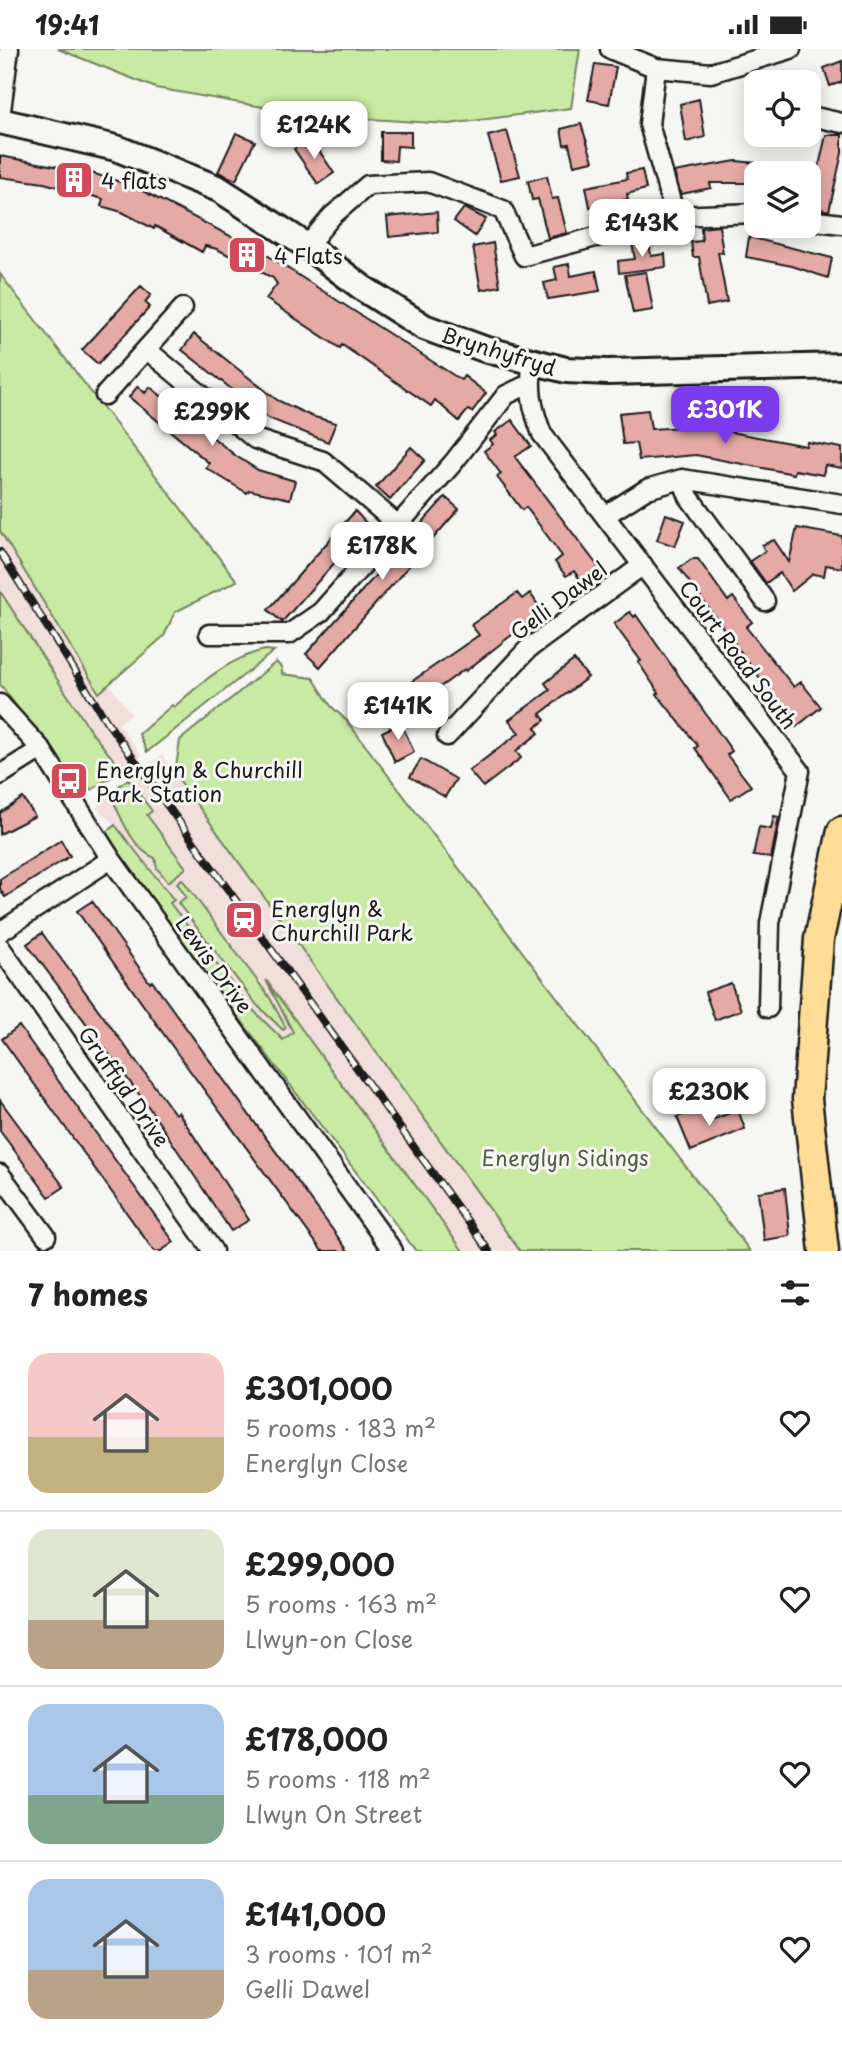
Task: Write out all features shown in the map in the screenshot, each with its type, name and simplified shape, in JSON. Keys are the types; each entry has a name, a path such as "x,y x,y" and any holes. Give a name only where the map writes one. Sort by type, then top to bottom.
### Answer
{"main road":[{"name":"Brynhyfryd","path":"0,119 116,148 219,189 424,327 484,349 531,372 842,366"},
{"path":"824,1251 807,1099 819,939 842,831"}],"street":[{"path":"0,119 9,49"},
{"path":"610,49 656,68 711,72 791,49"},
{"path":"656,68 649,124 675,216"},
{"path":"821,119 842,123"},
{"path":"307,246 332,216 368,185 428,182 503,211 524,256 675,216 744,213"},
{"path":"821,221 842,223"},
{"path":"105,395 183,308"},
{"path":"147,350 255,439 323,461 398,525"},
{"path":"209,634 289,634 321,612 398,525 506,395 531,372"},
{"name":"Court Road South","path":"531,372 533,409 542,434 607,515 800,771 770,923 768,1008"},
{"path":"607,515 647,489 682,479 842,505"},
{"path":"682,479 689,497 765,601"},
{"name":"Gelli Dawel","path":"447,736 528,649 643,565"},
{"name":"Lewis Drive","path":"0,704 41,749 111,859 393,1251"},
{"path":"0,775 41,749"},
{"path":"0,932 111,859"},
{"name":"Gruffyd Drive","path":"0,947 214,1251"},
{"path":"0,1174 46,1236"}],"shaded area":[{"path":"0,500 109,684 131,714 119,724 142,756 91,790 0,655"},
{"path":"162,755 520,1251 445,1251 281,1038 249,1006 169,903 173,900 117,827 96,808 110,793"}],"green space":[{"path":"58,49 580,49 571,108 449,124 307,115 156,88"},
{"path":"0,274 237,581 175,612 164,636 99,693 0,531"},
{"path":"0,591 92,733 122,770 91,790 84,779 75,785 0,684"},
{"path":"265,650 274,651 147,752 139,734 172,705 174,707 228,665"},
{"name":"Energlyn Sidings","path":"276,662 282,668 282,674 313,678 331,706 346,720 750,1251 520,1251 175,774 180,740"},
{"path":"128,779 152,811 147,815 186,868 168,882 157,868 155,858 147,854 133,839 110,793"},
{"path":"115,825 174,900 170,903 249,1006 283,1040 293,1032 266,980 463,1251 416,1251 218,990 105,833"},
{"path":"182,879 270,998 286,1028 283,1030 257,1005 178,903 186,897 177,883"}],"building":[{"path":"842,61 842,82 830,86 824,68"},
{"path":"595,64 616,67 609,104 588,100"},
{"path":"699,99 705,137 686,142 680,104"},
{"path":"581,124 593,161 574,165 569,144 564,145 561,129"},
{"path":"507,131 520,176 501,180 488,136"},
{"path":"381,132 411,132 411,147 397,146 396,161 381,160"},
{"path":"236,133 255,141 236,180 218,172"},
{"path":"826,135 842,135 842,153 829,211 821,209 820,161"},
{"path":"310,137 334,173 318,184 294,149"},
{"path":"0,156 66,168 66,165 133,186 267,255 461,380 464,376 486,393 472,412 468,410 459,421 435,400 431,406 342,345 340,348 266,299 277,284 273,278 217,249 205,246 202,252 155,226 154,229 122,212 101,206 103,199 44,183 0,177"},
{"path":"744,162 744,183 710,183 711,188 681,194 674,172"},
{"path":"642,170 646,189 627,194 628,199 590,207 586,187 627,179 626,173"},
{"path":"547,176 552,199 558,198 567,233 548,238 538,199 532,200 528,181"},
{"path":"464,208 486,219 475,236 454,221"},
{"path":"437,212 438,232 389,237 387,217"},
{"path":"719,226 723,253 718,252 727,302 707,306 699,257 693,257 691,242 702,241 701,228"},
{"path":"749,238 753,238 832,258 828,278 792,266 746,257"},
{"path":"649,241 651,256 665,254 666,267 619,273 618,261 635,259 632,243"},
{"path":"493,243 500,286 481,290 473,247"},
{"path":"569,264 571,276 596,271 600,291 548,299 544,283 557,280 554,267"},
{"path":"646,272 653,310 633,313 625,275"},
{"path":"141,286 151,295 145,302 150,307 98,364 82,350"},
{"path":"194,334 277,400 311,416 336,423 328,442 268,418 182,350"},
{"path":"138,386 145,393 150,387 236,456 258,470 295,481 290,499 249,490 247,493 206,468 209,463 129,397"},
{"path":"648,410 651,429 701,426 703,419 716,421 715,429 806,446 807,442 842,448 842,468 825,465 823,475 795,470 794,474 696,455 639,460 636,443 623,444 619,413"},
{"path":"512,420 531,446 515,457 597,565 600,572 583,584 574,571 566,576 555,562 562,556 526,507 522,510 497,477 501,474 484,451 493,444 490,440 497,435 495,432"},
{"path":"411,447 425,460 390,500 376,487"},
{"path":"445,497 459,509 320,667 306,654"},
{"path":"355,511 368,525 282,622 268,610"},
{"path":"666,514 685,521 675,546 657,540"},
{"path":"797,528 842,536 842,568 826,565 824,576 813,574 792,591 780,573 766,583 750,561 765,551 762,545 774,540 789,562"},
{"path":"692,559 698,559 728,601 733,597 752,622 746,627 794,687 801,682 821,707 796,727 679,568"},
{"path":"517,593 522,599 530,593 542,611 466,671 465,669 411,708 398,691 479,635 471,625"},
{"path":"630,612 634,617 636,615 732,751 727,755 751,786 731,799 695,748 698,746 657,694 659,693 638,662 641,661 614,624"},
{"path":"574,660 588,677 540,714 545,720 535,728 539,733 516,751 521,758 483,787 469,771 519,733 509,720 550,690 545,683"},
{"path":"401,723 414,752 395,762 382,732"},
{"path":"421,759 456,779 445,797 410,777"},
{"path":"23,798 35,816 0,834 0,813"},
{"path":"774,816 779,817 771,858 753,856 759,827 771,829"},
{"path":"61,840 70,856 5,897 0,889 0,879"},
{"path":"92,901 348,1251 322,1251 177,1053 77,911"},
{"path":"42,933 175,1114 178,1112 249,1220 231,1231 150,1109 27,944"},
{"path":"731,983 741,1010 715,1020 705,992"},
{"path":"19,1026 174,1242 161,1251 154,1251 2,1039"},
{"path":"0,1100 64,1187 49,1197 0,1131"},
{"path":"701,1108 706,1122 738,1110 745,1129 691,1151 677,1117"},
{"path":"785,1188 790,1236 764,1240 758,1192"}],"railway":[{"path":"0,552 107,722 489,1251"}],"place":[{"name":"4 flats","path":"74,180"},
{"name":"4 Flats","path":"247,255"},
{"name":"Energlyn & Churchill Park Station","path":"69,781"},
{"name":"Energlyn & Churchill Park","path":"244,920"}]}
